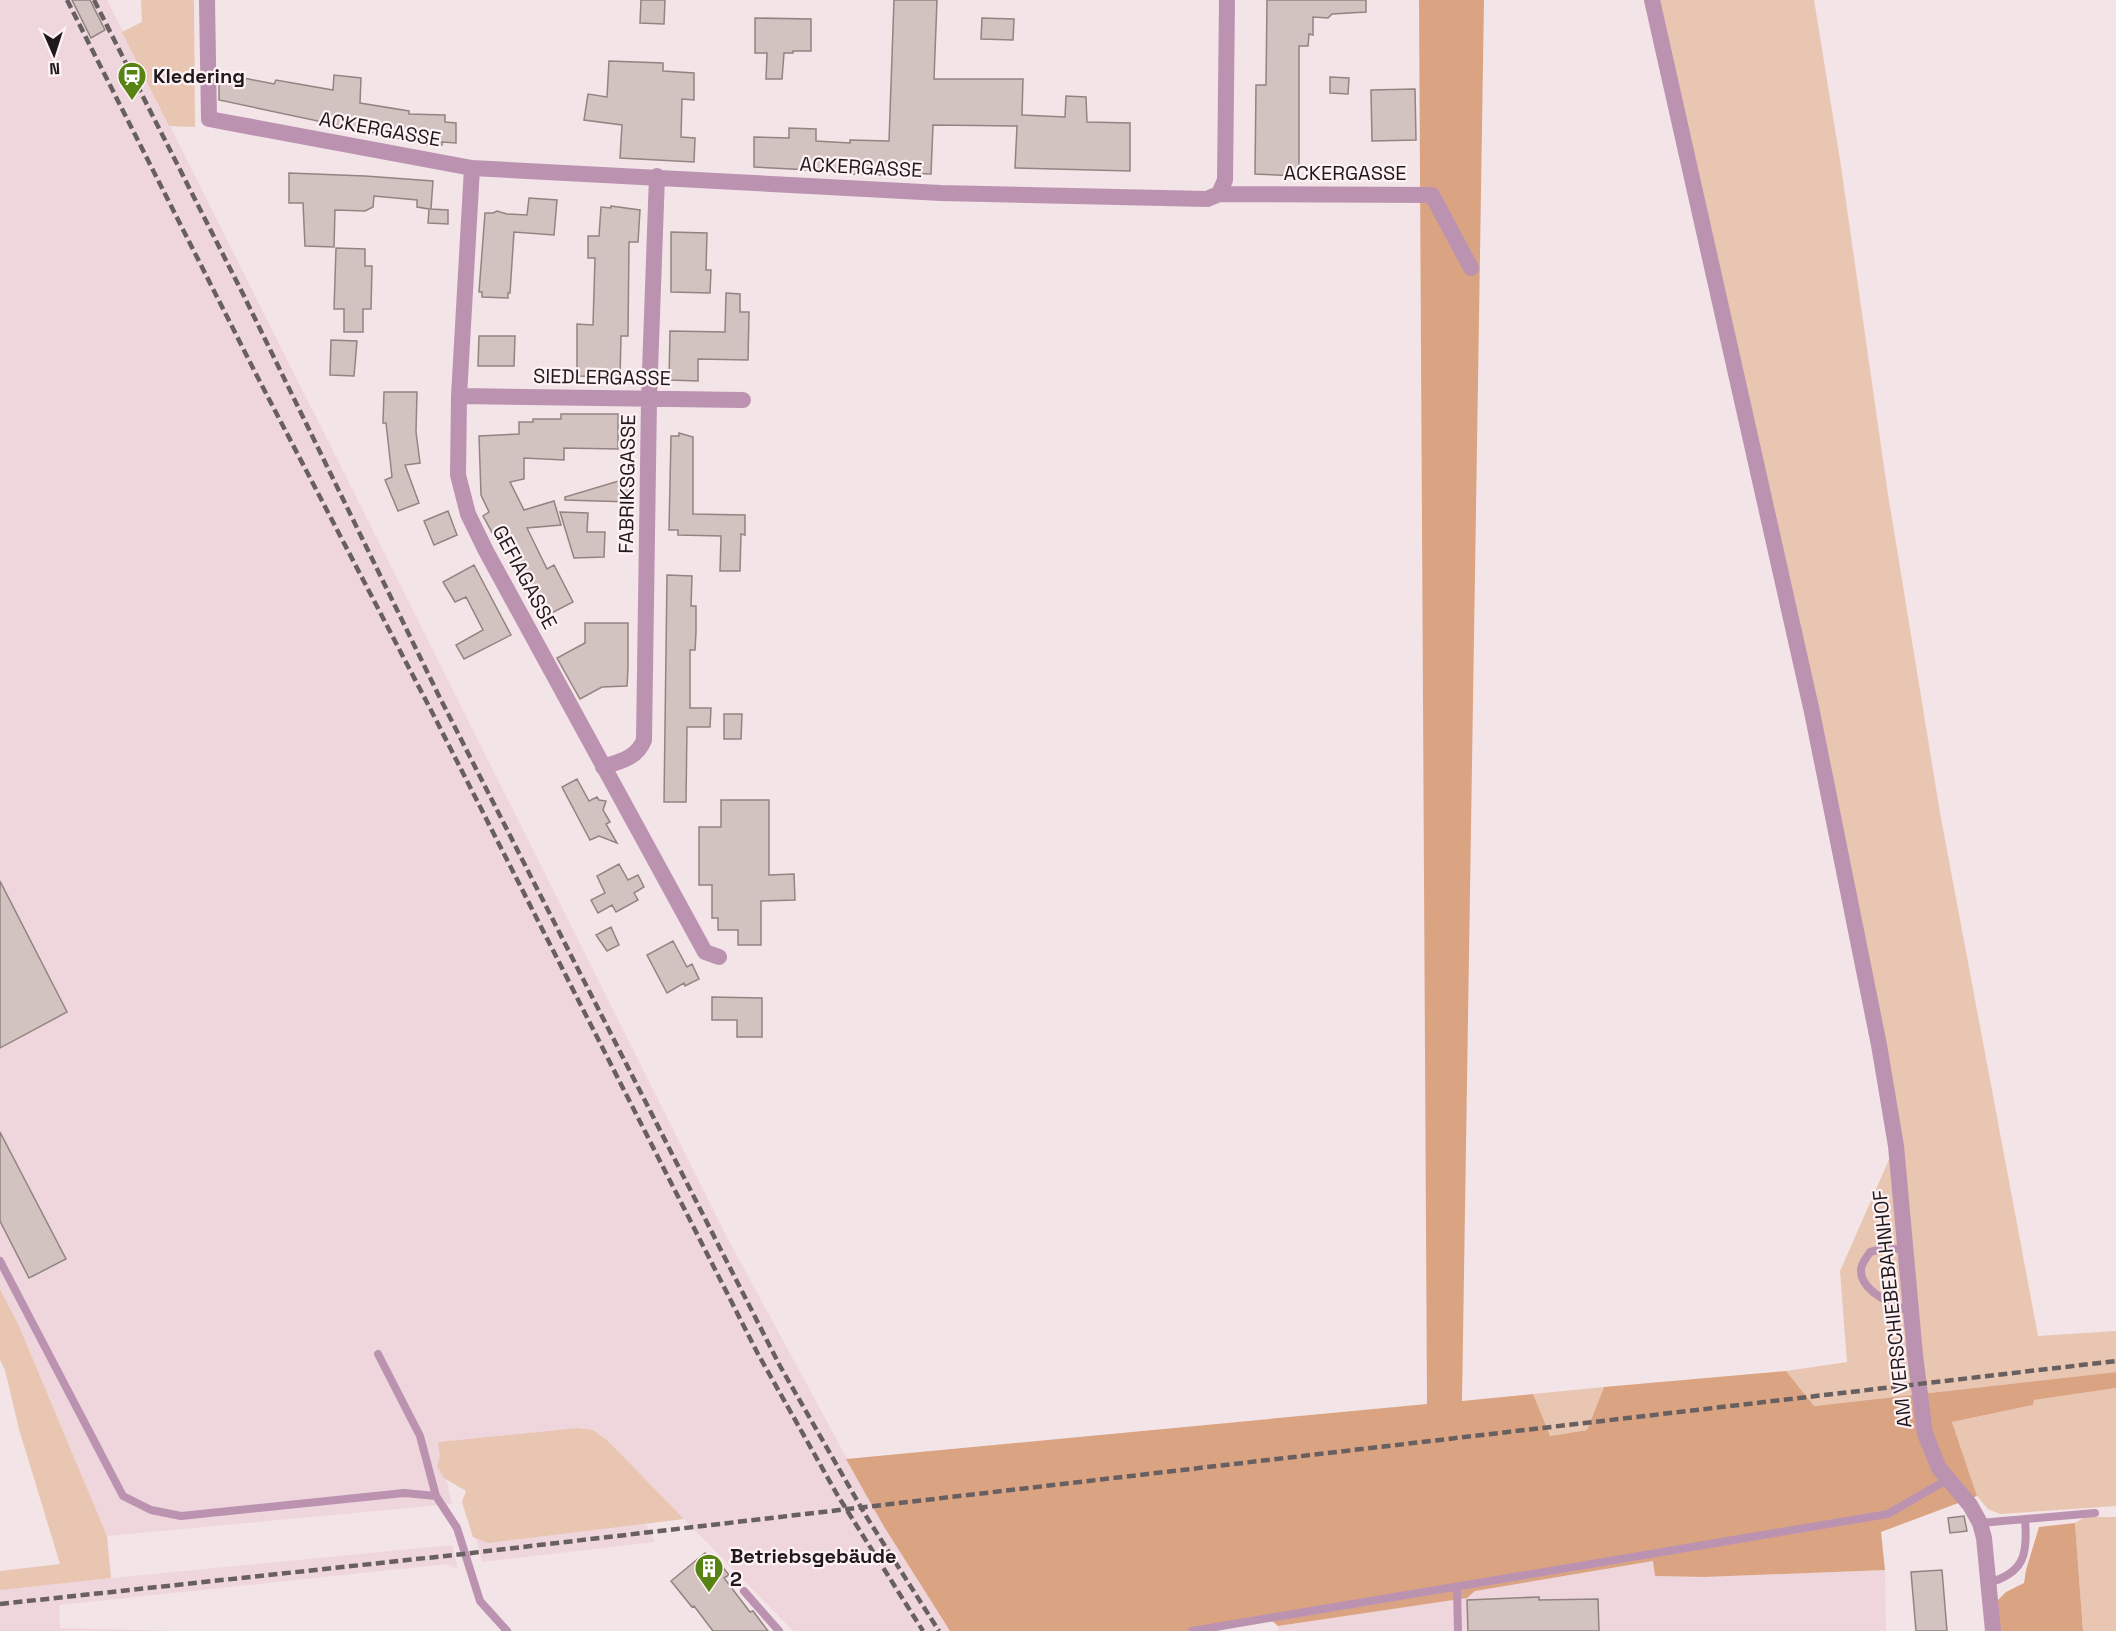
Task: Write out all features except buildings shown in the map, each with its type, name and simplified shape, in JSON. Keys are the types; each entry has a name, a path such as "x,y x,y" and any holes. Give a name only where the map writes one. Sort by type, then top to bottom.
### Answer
{"street":[{"name":"ACKERGASSE","path":"207,0 209,119 472,168 941,192 1207,199 1219,194 1432,195 1471,268"},
{"path":"1219,194 1226,180 1227,0"},
{"name":"AM VERSCHIEBEBAHNHOF","path":"1652,0 1828,789 1879,1045 1896,1146 1921,1410 1926,1434 1934,1458 1970,1505 1980,1523 1984,1539 1993,1631"},
{"name":"GEFIAGASSE","path":"472,168 459,396 458,475 468,513 486,551 705,952 720,957"},
{"name":"FABRIKSGASSE","path":"603,767 624,760 640,750 644,740 649,399 657,176"},
{"name":"SIEDLERGASSE","path":"459,396 743,399"}],"lane":[{"path":"1906,1249 1882,1249 1869,1252 1861,1268 1863,1280 1875,1293 1894,1306 1912,1313"},
{"path":"0,1261 123,1496 151,1510 181,1516 404,1493 436,1497"},
{"path":"378,1354 420,1436 436,1497 457,1528 480,1601 507,1631"},
{"path":"1192,1631 1888,1514 1948,1479"},
{"path":"1980,1523 2095,1513"},
{"path":"1988,1582 2003,1579 2016,1570 2024,1557 2027,1541 2025,1520"},
{"path":"1457,1587 1458,1631"},
{"path":"744,1591 779,1631"}],"shaded area":[{"path":"0,0 107,0 729,1241 883,1525 950,1631 793,1631 608,1441 593,1430 578,1428 438,1442 452,1504 107,1536 19,1326 0,1289"},
{"path":"141,0 194,0 195,127 169,126 122,32 142,22"},
{"path":"1419,0 1484,0 1462,1401 1533,1394 1550,1436 1587,1430 1604,1387 1786,1371 1814,1406 2116,1372 2116,1388 2034,1400 2033,1405 1952,1422 1977,1496 1881,1532 1885,1570 1704,1577 1655,1576 1653,1561 1475,1591 1467,1598 1278,1626 1269,1618 1192,1631 950,1631 883,1525 846,1459 1427,1404"},
{"path":"1657,0 1814,0 1840,160 1887,488 1940,813 2038,1336 2116,1331 2116,1372 1813,1406 1786,1371 1847,1362 1840,1271 1895,1146"},
{"path":"0,1289 19,1326 107,1536 111,1578 0,1590 0,1571 60,1564 19,1429 5,1370 0,1360"},
{"path":"1604,1387 1587,1430 1549,1436 1533,1394"},
{"path":"2116,1388 2116,1506 2000,1514 1988,1509 1977,1496 1952,1422 2033,1405 2033,1400"},
{"path":"578,1428 593,1430 608,1441 684,1519 488,1543 473,1537 462,1502 466,1491 444,1478 437,1467 440,1456 438,1442"},
{"path":"2085,1517 2116,1517 2116,1631 2083,1631 2075,1523"},
{"path":"645,1522 655,1542 482,1562 476,1538 488,1542"},
{"path":"2075,1523 2083,1631 1996,1631 1996,1602 2006,1592 2024,1583 2039,1527"},
{"path":"452,1545 458,1569 447,1564 59,1605 60,1628 179,1631 0,1631 0,1589"},
{"path":"1654,1561 1655,1576 1704,1577 1885,1570 1886,1631 1278,1631 1278,1626 1467,1598 1475,1591"}],"railway":[{"path":"67,0 758,1354 838,1496 923,1631"},
{"path":"94,0 243,294 439,696 780,1366 866,1516 939,1631"},
{"path":"0,1604 454,1555 2116,1361"}],"place":[{"name":"Kledering","path":"132,102"},
{"name":"Betriebsgebäude 2","path":"709,1594"}]}
